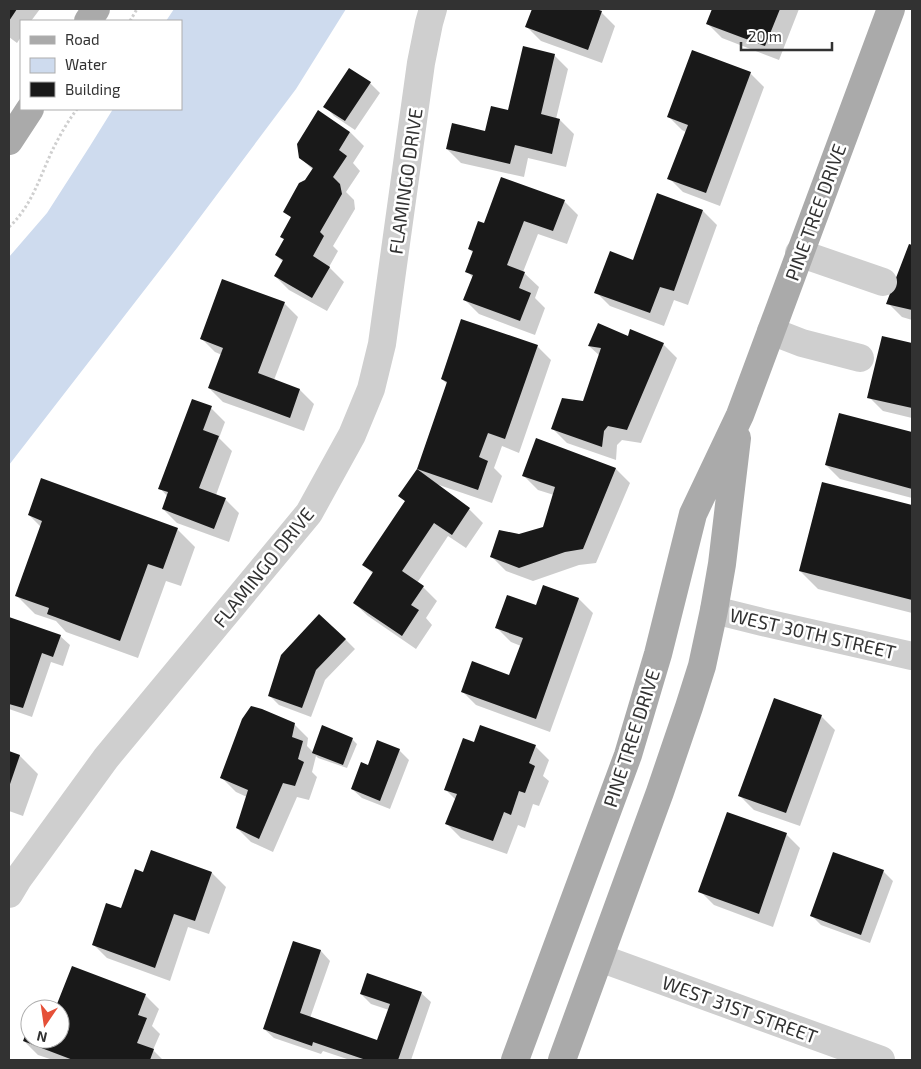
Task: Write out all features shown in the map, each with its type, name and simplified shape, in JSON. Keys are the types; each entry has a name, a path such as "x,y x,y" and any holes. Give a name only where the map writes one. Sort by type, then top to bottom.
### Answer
{"main road":[{"path":"89,20 96,9"},
{"name":"PINE TREE DRIVE","path":"515,1060 628,755 658,654 693,514 740,415 890,9"},
{"path":"9,141 29,110"},
{"name":"PINE TREE DRIVE","path":"562,1060 600,958 702,666 714,610 728,522 740,415"}],"street":[{"name":"FLAMINGO DRIVE","path":"9,894 106,758 309,513 352,435 371,389 382,344 421,63 428,23 433,9"},
{"path":"799,253 883,282"},
{"path":"771,331 802,343 860,358"},
{"name":"WEST 30TH STREET","path":"714,610 912,656"},
{"name":"WEST 31ST STREET","path":"600,958 881,1060"}],"path":[{"path":"131,20 137,9"},
{"path":"9,227 27,206 54,147 76,110"}],"water":[{"path":"174,9 346,9 296,89 177,248 9,465 9,257 47,213 112,110 182,110 182,20 167,20"}],"building":[{"path":"9,9 17,9 9,21"},
{"path":"532,9 596,9 602,11 588,50 525,27"},
{"path":"712,9 780,9 765,46 706,24"},
{"path":"523,46 555,54 541,114 560,119 552,154 515,145 510,164 446,149 452,123 485,131 491,106 508,110"},
{"path":"692,50 751,72 706,193 667,179 688,125 667,117"},
{"path":"349,68 371,82 345,121 323,107"},
{"path":"318,110 350,132 339,150 347,156 333,177 340,184 342,194 320,232 324,236 313,256 330,267 312,298 274,276 283,260 275,255 284,239 280,237 291,217 283,212 299,183 305,180 313,168 299,158 297,144"},
{"path":"501,177 565,200 553,231 524,221 507,265 525,272 519,288 531,293 520,321 463,300 473,275 465,272 473,251 468,249 478,221 484,223"},
{"path":"657,193 703,210 674,291 660,287 650,313 594,293 610,251 633,260"},
{"path":"909,244 912,245 912,310 886,304"},
{"path":"222,279 285,302 258,373 300,389 290,418 208,388 223,348 200,339"},
{"path":"461,319 538,345 505,439 488,433 479,457 488,461 478,490 417,469 447,382 441,379"},
{"path":"598,323 628,336 630,329 664,343 627,430 608,426 604,431 602,447 551,429 562,398 583,401 601,348 588,346"},
{"path":"882,336 912,343 912,408 867,398"},
{"path":"192,399 212,406 203,430 219,436 199,488 226,498 214,529 162,509 168,492 158,489"},
{"path":"839,413 912,432 912,489 825,465"},
{"path":"536,438 616,468 583,549 565,552 519,568 490,557 499,530 519,534 543,527 555,487 522,476"},
{"path":"417,469 470,508 452,535 434,523 402,571 424,586 411,605 419,610 402,636 353,603 373,572 362,565 405,501 398,496"},
{"path":"41,478 178,528 163,569 148,564 120,641 47,614 49,608 15,596 42,521 28,515"},
{"path":"822,482 912,505 912,600 799,571"},
{"path":"543,585 579,598 536,719 461,692 472,661 509,675 523,638 495,628 507,595 536,605"},
{"path":"319,614 346,639 316,670 302,708 268,696 281,655"},
{"path":"9,617 61,635 53,657 42,653 23,708 9,704"},
{"path":"774,698 822,715 786,813 738,796"},
{"path":"251,706 295,723 292,737 303,741 298,759 304,762 295,786 283,783 259,839 236,828 248,790 220,778 242,719"},
{"path":"322,725 353,738 343,765 312,753"},
{"path":"480,725 536,745 529,763 535,766 525,793 519,791 511,815 504,812 493,841 445,824 457,794 444,790 463,738 474,742"},
{"path":"377,740 400,749 380,801 351,789 361,762 368,765"},
{"path":"9,751 20,755 9,787"},
{"path":"727,812 787,833 759,914 698,892"},
{"path":"151,850 212,872 195,921 174,914 155,968 92,945 106,903 121,908 135,869 143,872"},
{"path":"833,852 884,870 861,935 810,916"},
{"path":"293,941 321,950 300,1013 377,1040 390,1004 360,994 367,973 422,992 398,1060 366,1060 313,1042 312,1046 263,1029"},
{"path":"72,966 146,994 138,1015 147,1018 137,1043 154,1049 150,1060 73,1060 44,1049 70,1049 70,999 59,999"}]}
